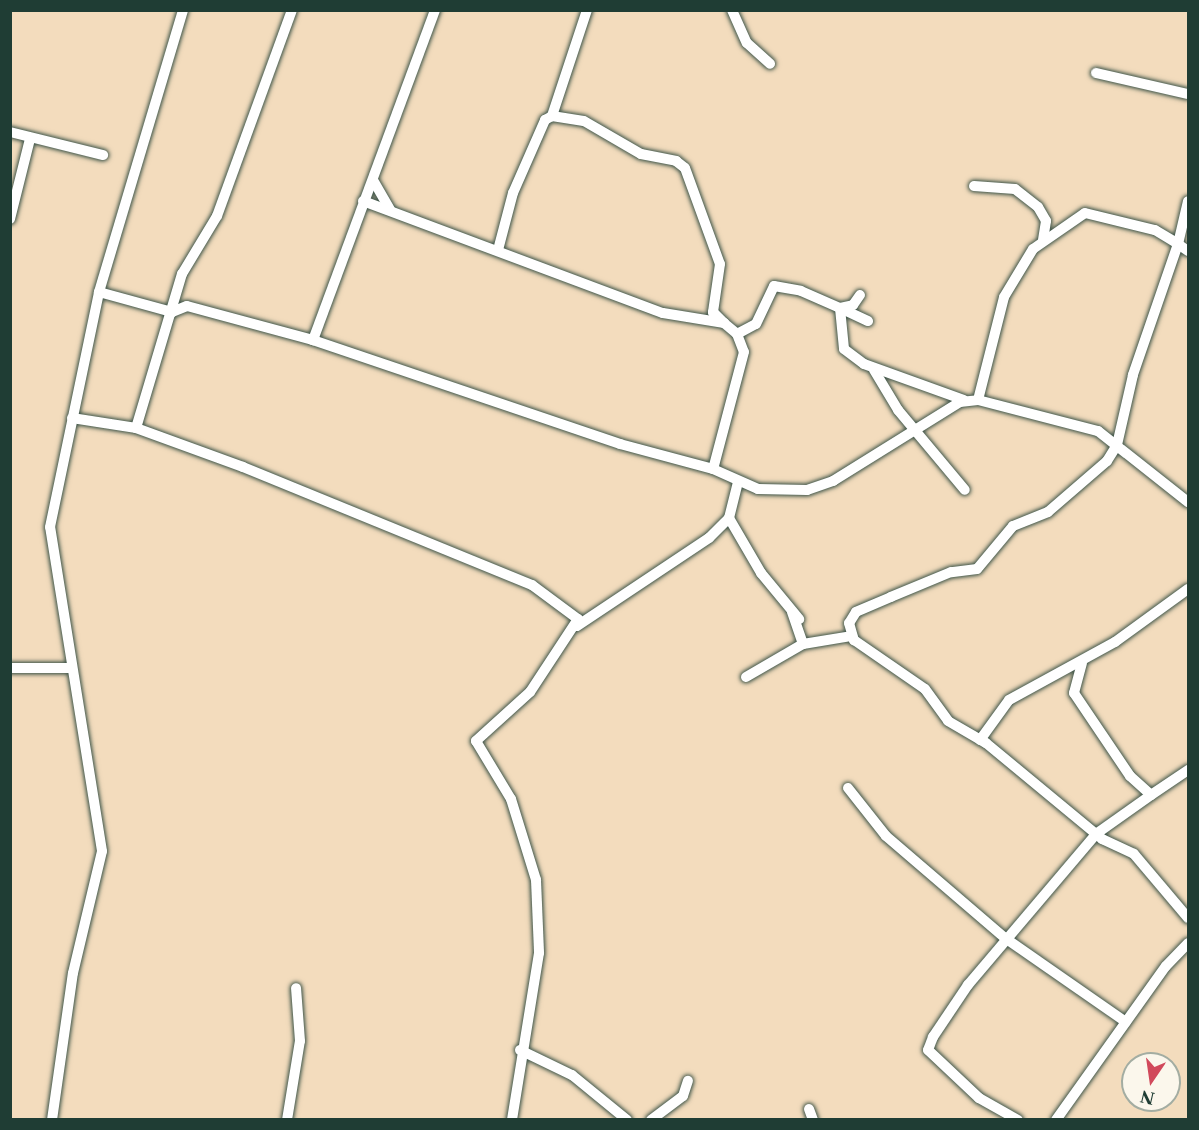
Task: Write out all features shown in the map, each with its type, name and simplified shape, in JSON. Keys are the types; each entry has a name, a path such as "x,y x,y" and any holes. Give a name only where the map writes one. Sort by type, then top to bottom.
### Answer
{"street":[{"path":"52,1119 74,973 102,851 69,668 50,527 99,292 183,10"},
{"path":"136,428 183,274 217,216 292,10"},
{"path":"313,340 435,10"},
{"path":"552,116 587,10"},
{"path":"732,10 747,43 770,64"},
{"path":"1096,73 1188,94"},
{"path":"498,250 513,193 545,120 552,116 584,121 641,154 676,160 685,168 720,264 713,312 737,334 744,352 742,374 713,469"},
{"path":"10,132 30,139 103,155"},
{"path":"10,219 30,139"},
{"path":"373,180 390,210"},
{"path":"974,186 1016,189 1038,207 1046,222 1043,241"},
{"path":"363,201 663,313 724,323"},
{"path":"1188,201 1178,244 1133,375 1117,445 1048,512 1013,526 976,569 951,572 856,612 849,623 852,636 925,688 948,721 980,740 1096,834 1134,854 1188,918"},
{"path":"978,400 1004,297 1017,271 1043,241 1085,213 1155,230 1188,251"},
{"path":"737,334 756,324 774,286 840,308 868,321"},
{"path":"99,292 172,312 187,306 313,340 620,444 713,469 758,489 807,490 832,481 964,400"},
{"path":"840,308 854,305 860,295"},
{"path":"840,308 844,349 874,369 964,400 978,400 1076,424 1117,445 1188,502"},
{"path":"874,369 898,410 917,427 965,490"},
{"path":"72,418 136,428 532,585 578,618 577,626"},
{"path":"512,1119 520,1050 539,953 536,880 511,799 476,741 530,693 577,626 675,564 729,518 738,482"},
{"path":"729,518 760,573 795,616 803,644"},
{"path":"980,740 1009,700 1082,662 1188,589"},
{"path":"746,677 803,644 852,636"},
{"path":"1082,662 1074,693 1085,713 1151,795"},
{"path":"10,668 69,668"},
{"path":"1018,1119 979,1098 928,1050 968,985 1096,834 1188,770"},
{"path":"848,788 886,836 1008,940 1126,1022"},
{"path":"1056,1119 1126,1022 1188,943"},
{"path":"287,1119 300,1041 296,988"},
{"path":"520,1050 572,1075 627,1119"},
{"path":"651,1119 683,1096 688,1081"},
{"path":"809,1109 813,1119"}]}
